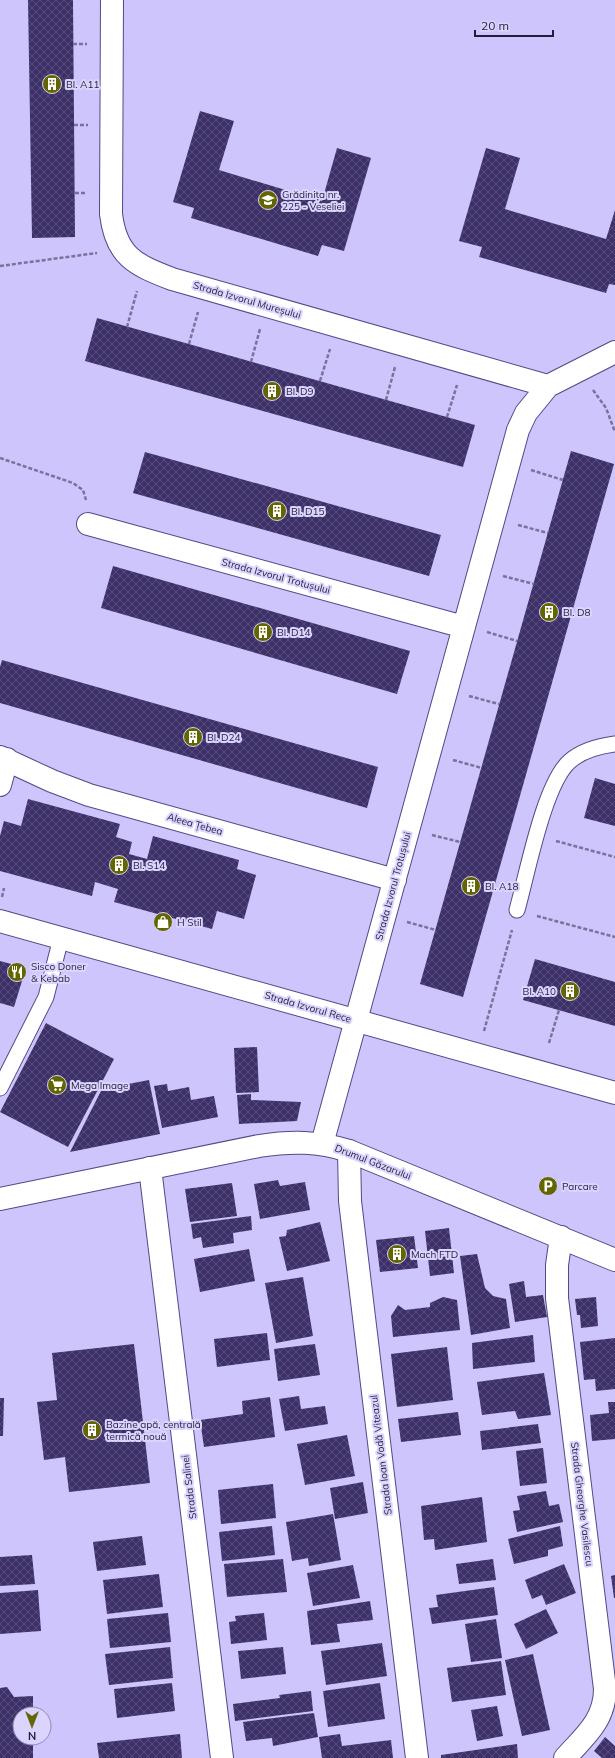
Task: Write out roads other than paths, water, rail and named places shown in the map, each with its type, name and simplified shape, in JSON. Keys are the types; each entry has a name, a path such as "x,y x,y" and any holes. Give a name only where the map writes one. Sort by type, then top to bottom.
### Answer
{"street":[{"name":"Strada Izvorul Mureșului","path":"112,0 111,214 113,232 122,250 144,266 172,279 548,386"},
{"path":"548,386 615,352"},
{"name":"Strada Izvorul Trotușului","path":"322,1144 518,430 526,413 548,386"},
{"name":"Strada Izvorul Trotușului","path":"88,524 464,626"},
{"path":"0,785 4,758"},
{"name":"Aleea Țebea","path":"4,758 52,781 89,795 395,880"},
{"name":"Strada Izvorul Rece","path":"0,921 615,1093"},
{"name":"Drumul Găzarului","path":"0,1199 271,1144 296,1142 322,1144 349,1151 615,1260"},
{"name":"Strada Ioan Vodă Viteazul","path":"349,1151 350,1202 417,1758"},
{"name":"Strada Salinei","path":"150,1168 222,1758"},
{"name":"Strada Gheorghe Vasilescu","path":"561,1237 556,1265 557,1298 605,1689 605,1702 602,1714 594,1726 565,1758"}],"lane":[{"path":"517,910 537,836 549,796 557,776 570,761 585,752 600,746 615,744"},
{"path":"0,1088 46,997 62,938"}],"place":[{"name":"Bl. A11","path":"52,84"},
{"name":"Grădinița nr. 225 - Veseliei","path":"268,200"},
{"name":"Bl. D9","path":"272,391"},
{"name":"Bl. D15","path":"277,511"},
{"name":"Bl. D8","path":"549,612"},
{"name":"Bl. D14","path":"263,632"},
{"name":"Bl. D24","path":"193,737"},
{"name":"Bl. S14","path":"119,865"},
{"name":"Bl. A18","path":"471,886"},
{"name":"H Stil","path":"163,922"},
{"name":"Sisco Doner & Kebab","path":"17,972"},
{"name":"Bl. A10","path":"570,991"},
{"name":"Mega Image","path":"57,1085"},
{"name":"Parcare","path":"548,1186"},
{"name":"Mach FTD","path":"397,1254"},
{"name":"Bazine apă, centrală termică nouă","path":"92,1430"}]}
